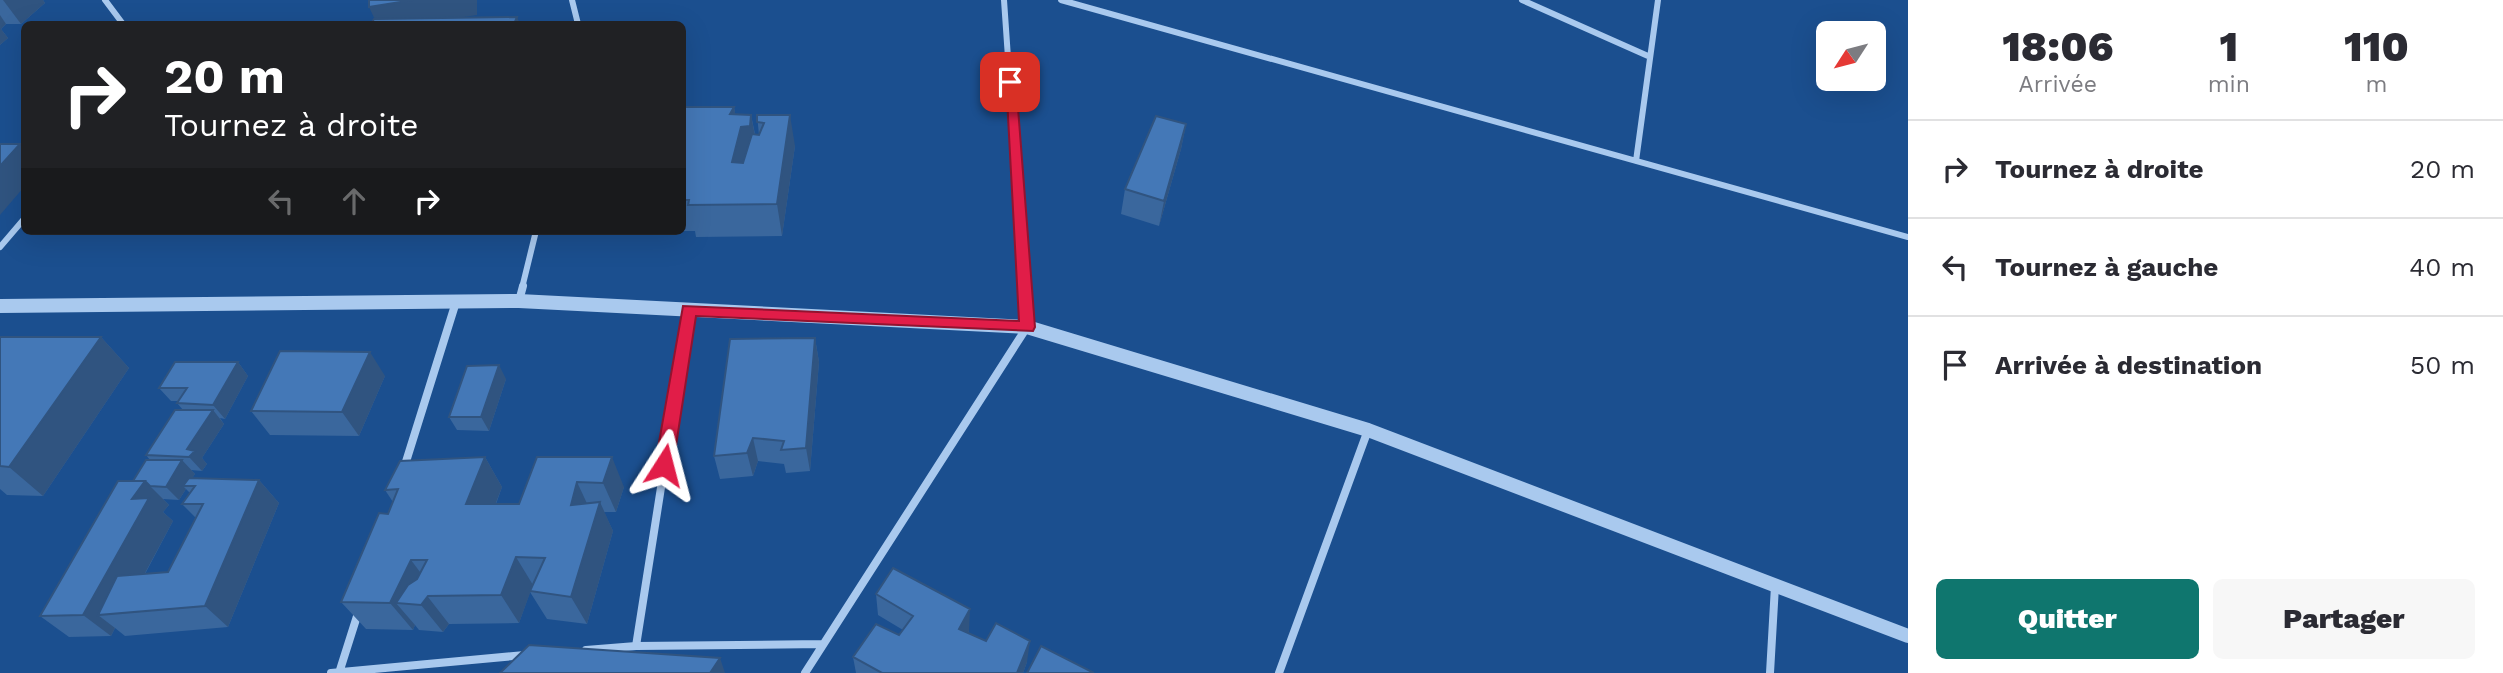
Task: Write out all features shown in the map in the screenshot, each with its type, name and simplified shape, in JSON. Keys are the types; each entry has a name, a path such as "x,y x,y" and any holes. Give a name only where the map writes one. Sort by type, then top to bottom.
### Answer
{"street":[{"path":"105,0 120,21"},
{"path":"572,0 577,21"},
{"path":"805,673 1027,327 1004,0"},
{"path":"1061,0 1908,237"},
{"path":"1522,0 1648,56"},
{"path":"1636,161 1648,56 1658,0"},
{"path":"0,247 21,222"},
{"path":"519,301 535,235"},
{"path":"0,306 519,301 1027,327 1368,430 1908,636"},
{"path":"402,474 456,302"},
{"path":"636,646 689,310"},
{"path":"1279,673 1368,430"},
{"path":"1770,673 1775,586"},
{"path":"339,673 360,606"},
{"path":"570,651 636,646 823,644"},
{"path":"331,673 531,654"}],"building":[{"path":"369,0 413,0 369,7"},
{"path":"517,17 515,21 373,21"},
{"path":"686,107 734,107 730,114 751,115 750,126 741,127 732,162 743,163 752,134 759,135 764,123 757,122 757,115 790,115 777,204 688,205 689,200 686,200"},
{"path":"1156,116 1186,124 1164,201 1125,189"},
{"path":"0,144 20,144 0,166"},
{"path":"0,337 101,337 9,467 0,466"},
{"path":"815,338 806,448 781,450 784,441 753,438 747,453 714,456 730,339"},
{"path":"280,351 370,352 342,412 251,411"},
{"path":"175,362 238,362 213,405 177,403 187,388 159,388"},
{"path":"499,365 481,417 449,417 467,366"},
{"path":"175,410 213,410 187,449 195,451 189,457 146,455"},
{"path":"485,457 466,504 519,504 537,457 612,457 603,483 577,482 571,505 600,502 571,597 530,591 545,558 516,557 501,595 428,596 421,605 396,603 408,585 417,579 427,560 411,560 390,603 341,602 379,513 388,514 398,489 385,490 400,461"},
{"path":"146,460 182,460 166,487 150,486 145,481 133,481"},
{"path":"189,478 259,480 205,606 98,615 117,576 168,572 203,504 182,504 195,486 183,486"},
{"path":"118,481 145,481 132,499 149,498 83,615 40,616"},
{"path":"893,568 970,609 959,629 986,641 996,623 1030,641 1017,673 882,673 853,657 876,624 899,635 913,616 876,594"},
{"path":"529,645 720,658 710,673 500,673"},
{"path":"1041,646 1094,673 1027,673"}],"route":[{"path":"664,465 689,310 1027,327 1010,82"}]}
